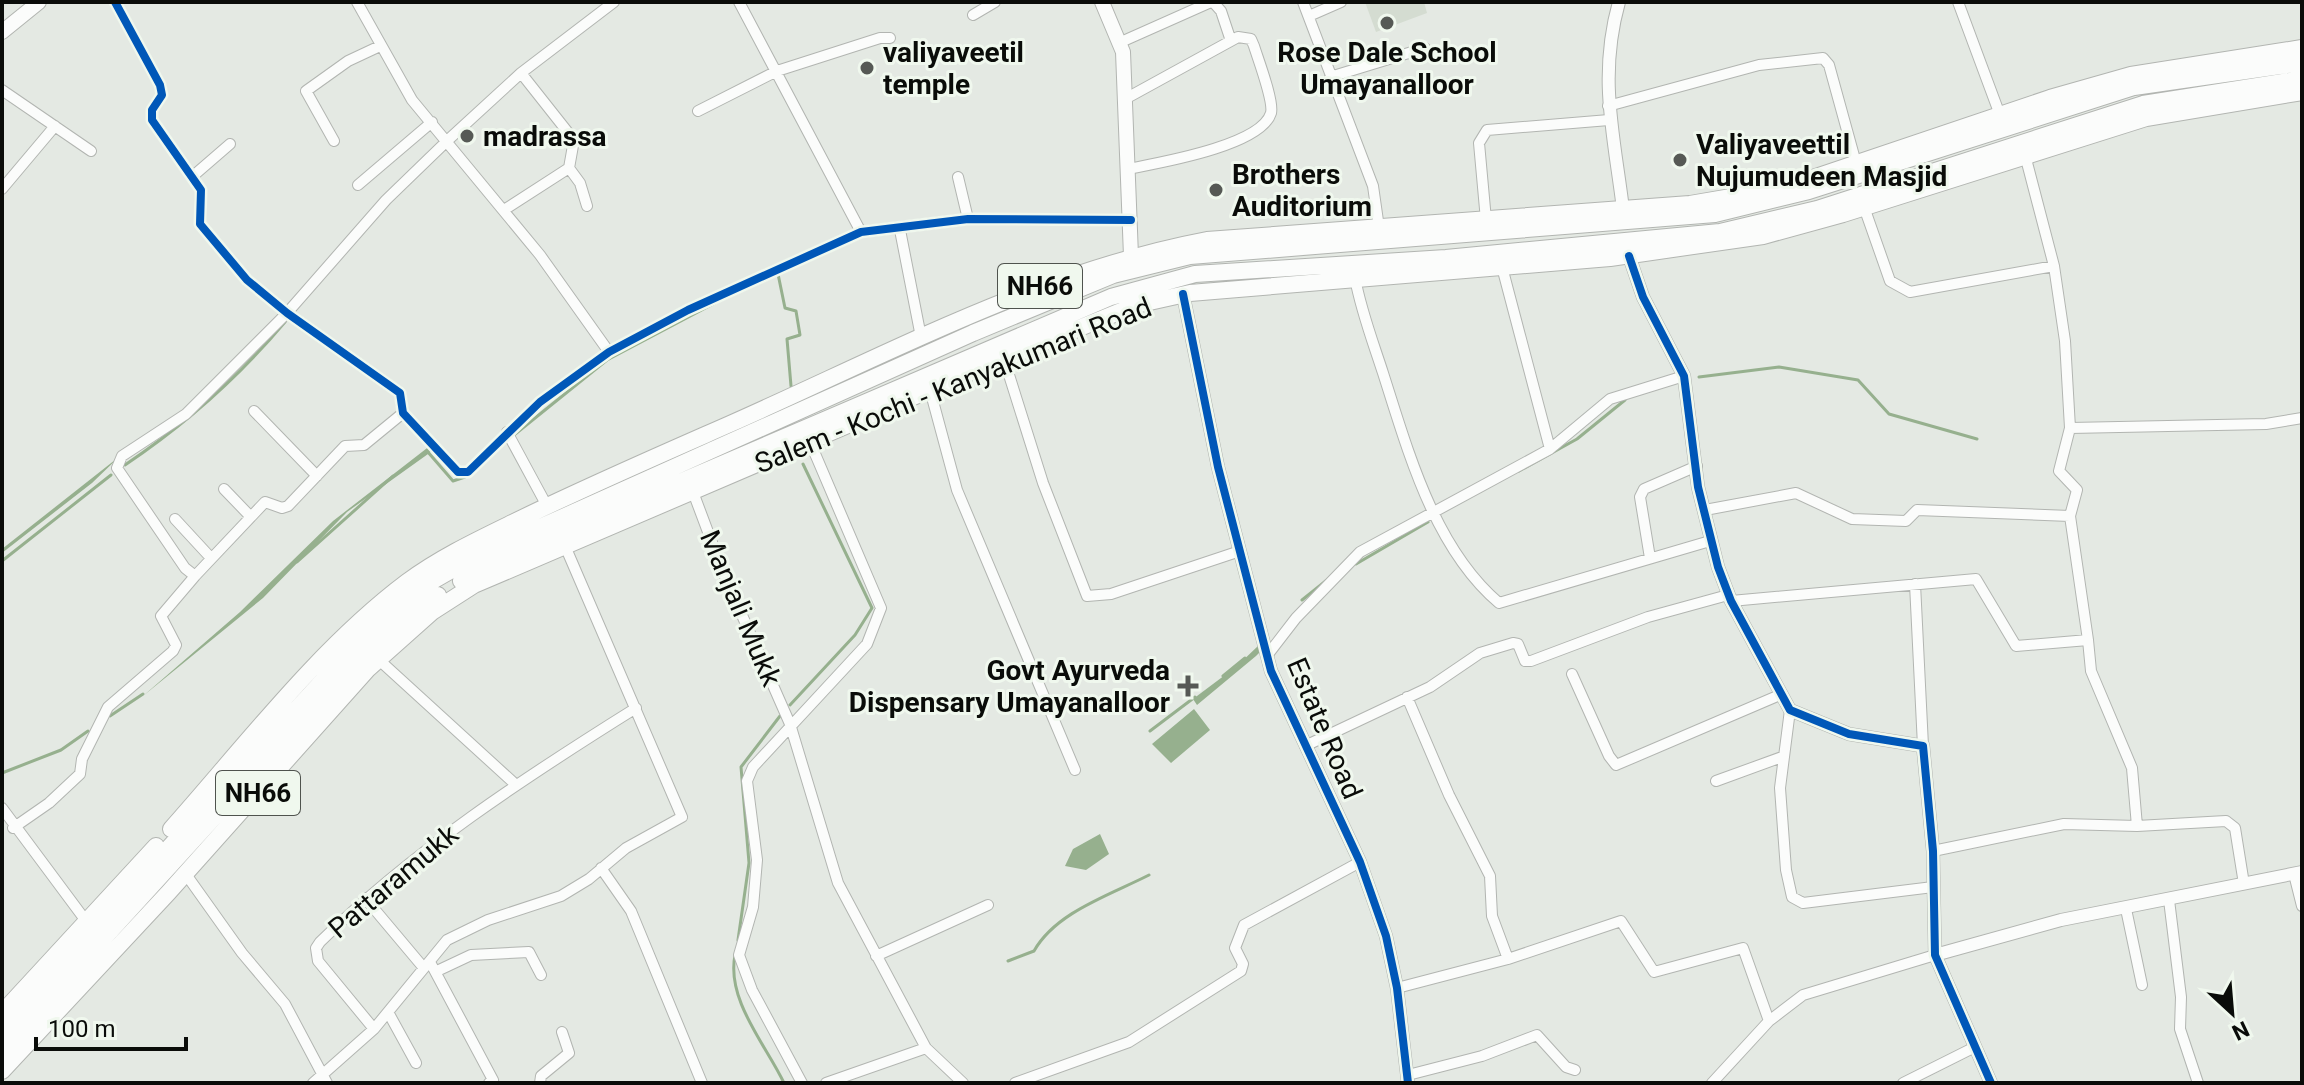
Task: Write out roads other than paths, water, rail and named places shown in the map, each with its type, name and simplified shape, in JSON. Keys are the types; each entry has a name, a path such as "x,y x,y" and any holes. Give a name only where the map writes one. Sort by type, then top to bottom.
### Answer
{"highway":[{"name":"Salem - Kochi - Kanyakumari Road","path":"2,1013 298,686 407,582 452,553 547,506 921,337 1070,275 1131,256 1207,240 1690,204 1783,188 2000,115 2131,75 2302,48"},
{"path":"2,1029 274,732 397,606 476,556 973,333 1113,275 1190,256 1715,214 1809,191 2134,87 2302,63"},
{"path":"2,1050 323,698 410,614 481,570 547,539 1111,297 1195,274 1446,258 1720,232 1817,209 2143,104 2302,79"},
{"name":"Salem - Kochi - Kanyakumari Road","path":"2,1071 378,659 432,612 474,585 930,390 1136,305 1183,294 1223,288 1629,256 1763,236 2146,118 2302,92"}],"main road":[{"path":"2,32 39,2"},
{"path":"1102,2 1121,42 1131,256"}],"street":[{"path":"115,2 160,85 162,95 152,110 152,120 201,190 198,216 204,231 247,280 287,313 400,393 403,413 458,472 463,473 540,402 609,352 688,310 861,232 900,230 968,219 1131,220"},
{"path":"357,2 412,100 504,210 609,352"},
{"path":"195,576 185,568 120,474 119,461 186,414 287,313 386,200 448,140 521,73 614,2"},
{"path":"739,2 861,232"},
{"path":"973,15 995,2"},
{"path":"1121,42 1212,2 1221,11 1230,38"},
{"path":"1303,2 1373,186 1379,228"},
{"path":"1309,16 1341,2"},
{"path":"1619,2 1609,43 1608,106 1623,209"},
{"path":"1958,2 2000,115"},
{"path":"1125,99 1176,74 1230,38 1245,37 1254,46 1271,107 1267,119 1239,139 1204,152 1128,169"},
{"path":"698,111 777,71 880,38 890,38"},
{"path":"334,141 306,91 348,61 380,46"},
{"path":"1330,77 1425,48"},
{"path":"1608,106 1759,65 1823,58 1829,65 1856,163"},
{"path":"521,73 574,140 569,168 580,183 587,206"},
{"path":"2,90 91,151"},
{"path":"1486,220 1479,143 1487,130 1609,120"},
{"path":"358,185 432,122"},
{"path":"2,189 55,126"},
{"path":"193,176 230,144"},
{"path":"2025,155 2054,266 2065,341 2070,428 2059,471 2077,490 2070,516 2091,671 2130,759 2135,783 2137,826"},
{"path":"504,210 569,168"},
{"path":"958,177 968,219"},
{"path":"1864,207 1890,281 1910,292 2054,266"},
{"path":"900,230 921,337"},
{"path":"1629,256 1643,297 1684,376 1710,541 1730,598 1790,710 1780,788 1786,870 1792,897 1803,903 1933,887"},
{"path":"1502,267 1550,449"},
{"path":"1355,278 1403,436 1434,512 1471,574 1499,603 1710,541"},
{"name":"Estate Road","path":"1183,294 1218,467 1269,653 1271,671 1360,862 1386,936 1397,988 1408,1079"},
{"path":"1004,359 1043,483 1087,596 1111,594 1240,551"},
{"path":"1269,653 1296,618 1360,552 1550,449 1610,399 1684,376"},
{"path":"930,390 957,490 976,528 1075,770"},
{"path":"254,411 317,476"},
{"path":"13,828 49,803 80,774 82,759 108,707 173,651 176,645 161,616 250,516 265,502 282,508 288,506 345,446 364,445 403,413"},
{"path":"2070,428 2266,424 2302,418"},
{"path":"507,432 547,506"},
{"path":"802,1083 752,990 739,955 753,907 757,860 747,781 753,767 790,724 867,644 881,608 810,442"},
{"path":"1650,558 1640,497 1644,489 1697,466"},
{"path":"224,489 250,516"},
{"name":"Manjali Mukk","path":"693,492 723,572 790,724 838,883 926,1048 963,1083"},
{"path":"1705,510 1796,493 1852,519 1906,521 1917,510 2070,516"},
{"path":"175,519 211,558"},
{"path":"313,1083 325,1078 374,1029 430,967 447,940 561,896 626,848 682,817 565,546"},
{"path":"1305,746 1430,687 1480,653 1507,644 1518,644 1525,661 1531,661 1648,617 1730,598 1969,579 1980,582 2016,646 2088,640"},
{"path":"1915,584 1923,746 1933,851 1935,955 1991,1083"},
{"path":"378,659 515,784"},
{"path":"1572,674 1616,765 1782,694"},
{"path":"1407,697 1449,795 1490,876 1492,916 1508,959"},
{"name":"Pattaramukk","path":"374,1029 315,955 320,942 365,898 515,784 636,708"},
{"path":"1790,710 1849,734 1923,746"},
{"path":"1716,781 1782,757"},
{"path":"2,808 13,828 86,921"},
{"path":"1933,851 2064,824 2137,826 2226,821 2235,828 2244,884"},
{"path":"1019,1082 1129,1042 1241,971 1243,964 1235,948 1244,925 1360,862"},
{"path":"601,868 631,911 702,1083"},
{"path":"185,873 242,953 285,1004 325,1078"},
{"path":"1712,1083 1769,1021 1803,995 1935,955 2061,920 2298,873 2302,906"},
{"path":"365,898 430,967 483,1057 493,1080 489,1083"},
{"path":"2169,900 2181,997 2180,1029 2187,1060 2198,1083"},
{"path":"876,956 988,905"},
{"path":"2126,909 2142,985"},
{"path":"1397,988 1508,959 1615,921 1624,924 1650,968 1660,973 1743,948 1769,1021"},
{"path":"430,967 471,955 529,952 541,975"},
{"path":"388,1012 416,1063"},
{"path":"540,1083 541,1076 569,1053 562,1032"},
{"path":"1408,1079 1537,1035 1566,1067 1575,1070"},
{"path":"1903,1083 1975,1047"},
{"path":"826,1083 926,1048"}],"waterway":[{"path":"778,274 785,308 796,311 800,335 787,339 791,386"},
{"path":"514,435 607,360 715,303"},
{"path":"125,465 210,399 285,322"},
{"path":"1699,377 1779,367 1858,380 1889,414 1977,439"},
{"path":"1519,471 1577,439 1625,400"},
{"path":"427,451 453,481 465,477"},
{"path":"790,705 855,635 872,608 803,464"},
{"path":"2,561 111,475"},
{"path":"297,562 393,476"},
{"path":"1356,564 1428,522"},
{"path":"1302,600 1327,580"},
{"path":"1223,676 1245,658"},
{"path":"110,716 143,694"},
{"path":"1150,731 1195,697"},
{"path":"738,940 749,863 741,767 780,716"},
{"path":"2,773 61,750 88,731"},
{"path":"1008,961 1034,951 1044,937 1070,915 1149,875"},
{"path":"735,955 736,989 742,1005 784,1083"}],"place":[{"name":"Rose Dale School Umayanalloor","path":"1387,23"},
{"name":"valiyaveetil temple","path":"867,68"},
{"name":"madrassa","path":"467,136"},
{"name":"Valiyaveettil Nujumudeen Masjid","path":"1680,160"},
{"name":"Brothers Auditorium","path":"1216,190"},
{"name":"Govt Ayurveda Dispensary Umayanalloor","path":"1188,686"}]}
